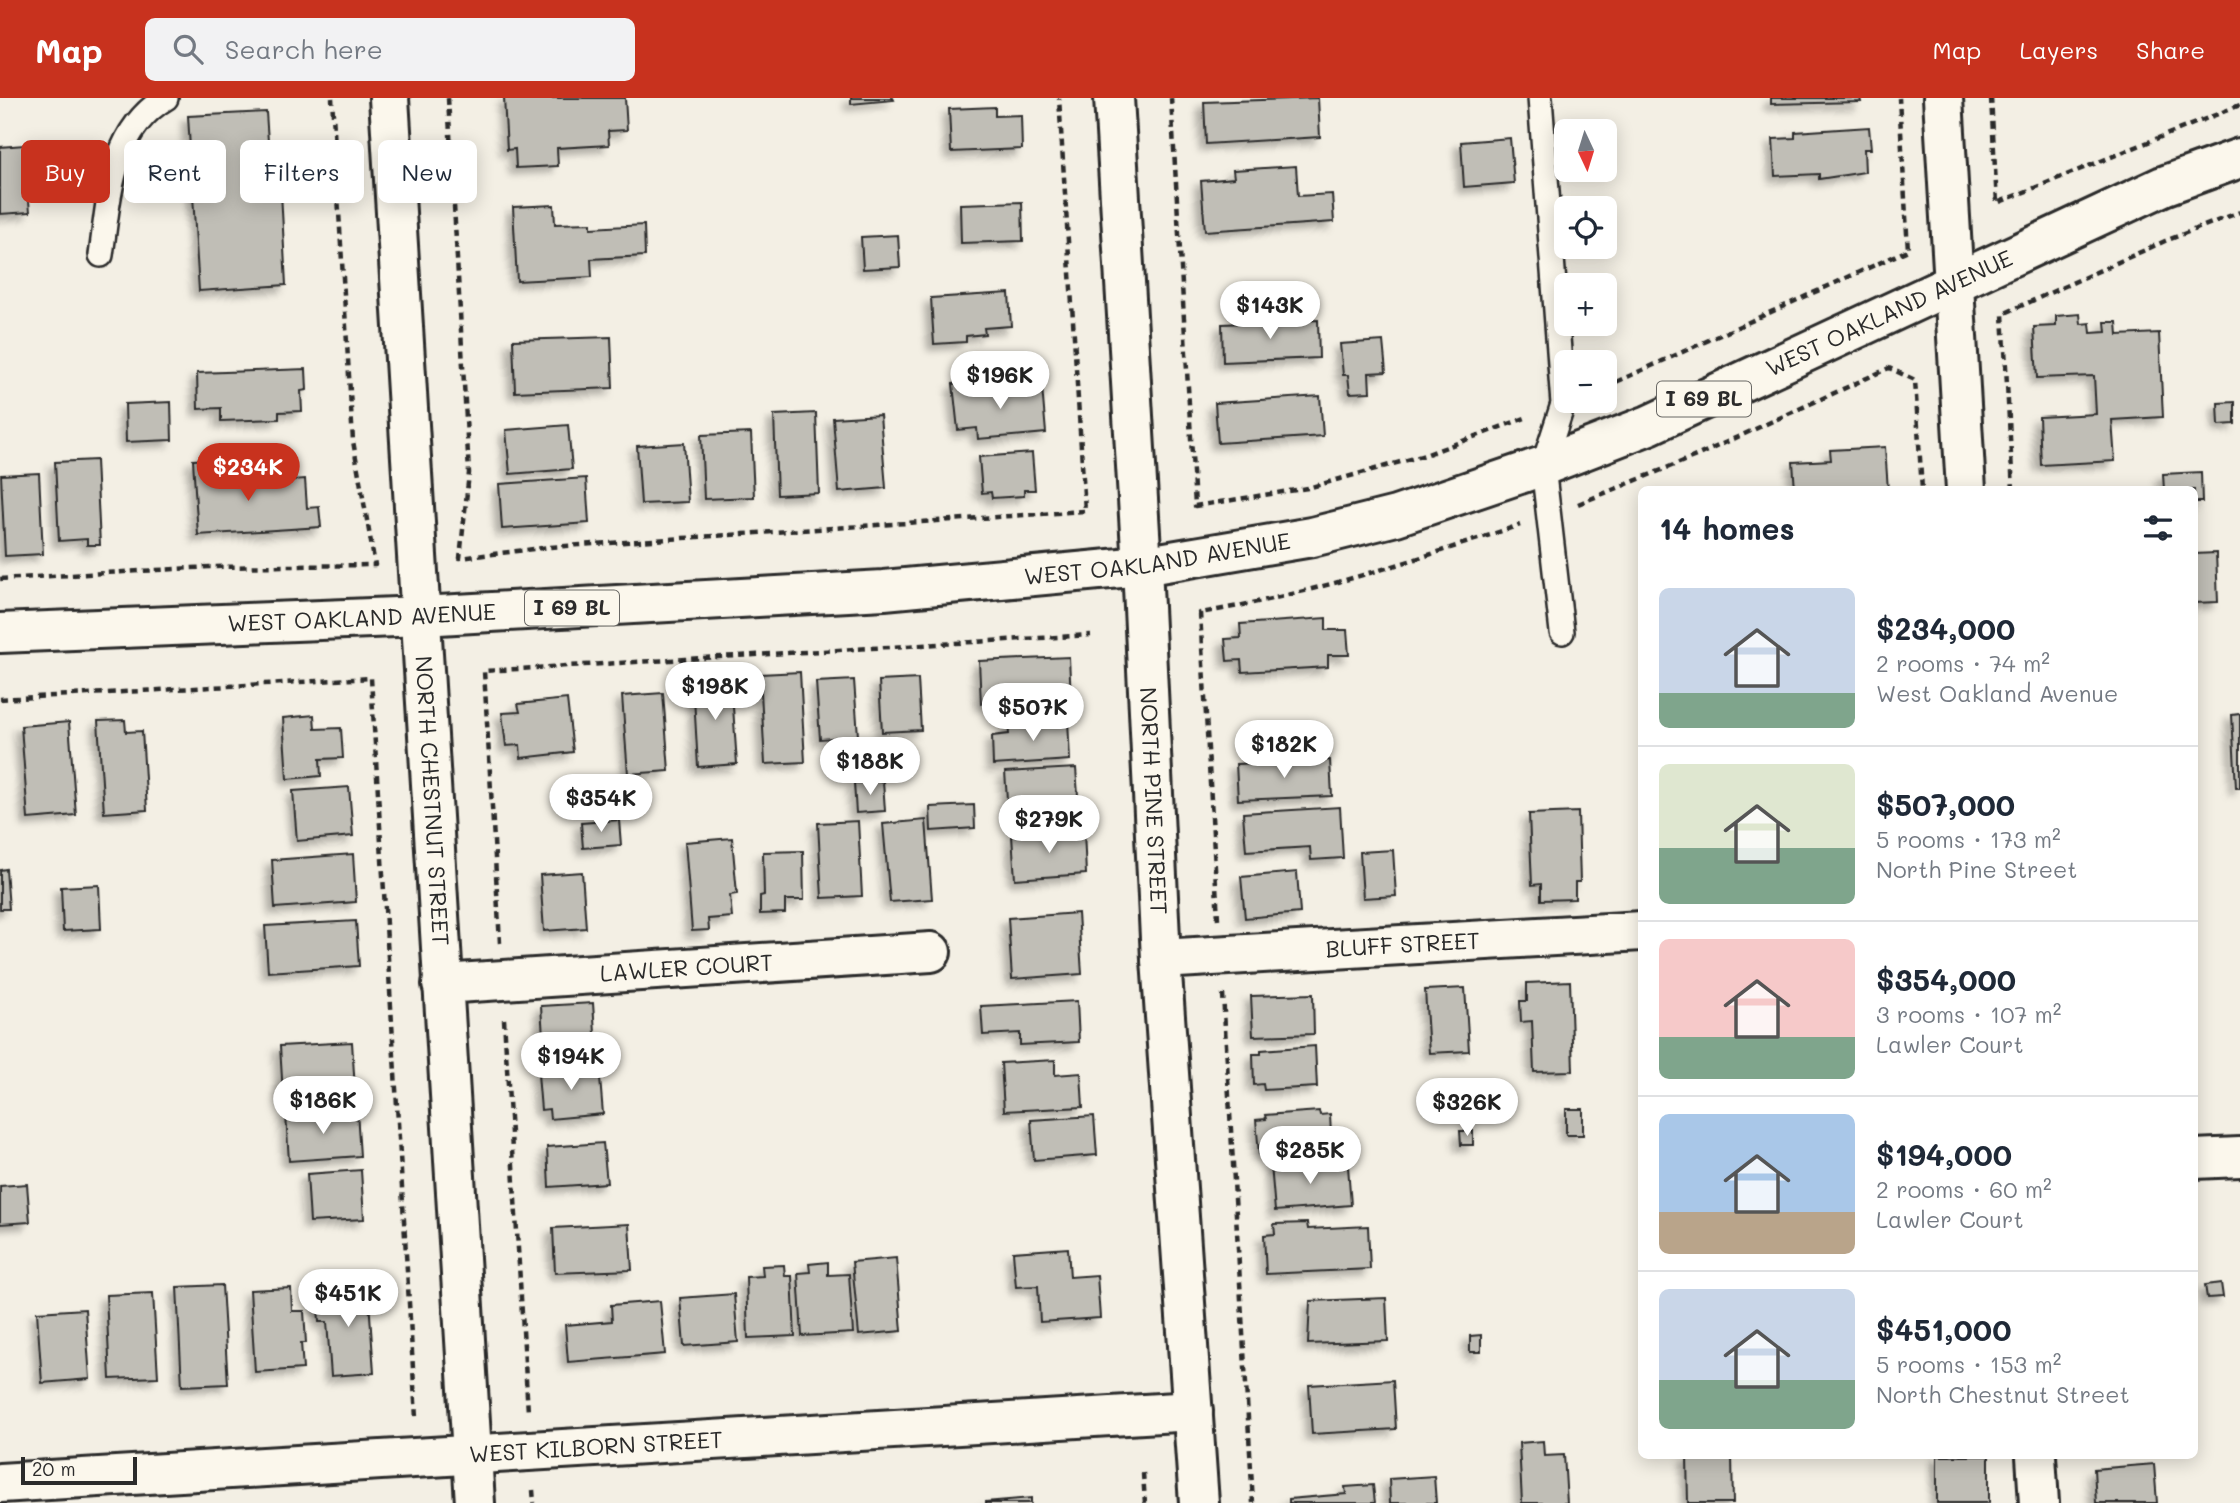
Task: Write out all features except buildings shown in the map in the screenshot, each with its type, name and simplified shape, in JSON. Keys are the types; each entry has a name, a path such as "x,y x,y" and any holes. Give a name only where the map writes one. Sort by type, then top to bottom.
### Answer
{"street":[{"name":"NORTH CHESTNUT STREET","path":"389,98 475,1503"},
{"name":"NORTH PINE STREET","path":"1114,98 1142,566 1161,958 1199,1503"},
{"path":"1943,98 1966,486"},
{"name":"WEST OAKLAND AVENUE","path":"0,633 421,616 884,590 1142,566 1237,552 1396,516 1543,466 1649,425 2163,186 2240,158"},
{"name":"BLUFF STREET","path":"1161,958 1638,931"},
{"name":"LAWLER COURT","path":"442,984 931,952"},
{"path":"2198,1159 2240,1157"},
{"name":"WEST KILBORN STREET","path":"0,1483 1193,1411"},
{"path":"2036,1459 2039,1503"}],"lane":[{"path":"101,255 114,170 130,133 153,106 166,98"},
{"path":"1539,98 1559,350"},
{"path":"1560,413 1543,466 1562,632"}],"path":[{"path":"0,579 210,566 375,565 353,441 332,98"},
{"path":"449,98 469,473 460,558 550,547 1085,510 1059,98"},
{"path":"1171,98 1195,506 1308,488 1425,455 1554,407"},
{"path":"1617,382 1908,250 1899,98"},
{"path":"1991,98 1997,203 2240,105"},
{"path":"2013,486 2003,314 2165,241 2240,212"},
{"path":"1253,1503 1200,613 1240,606 1403,564 1549,516 1696,456 1889,368 1915,380 1922,486"},
{"path":"534,1503 484,671 1091,635"},
{"path":"0,699 371,678 419,1457"},
{"path":"1143,1473 1144,1503"}]}
